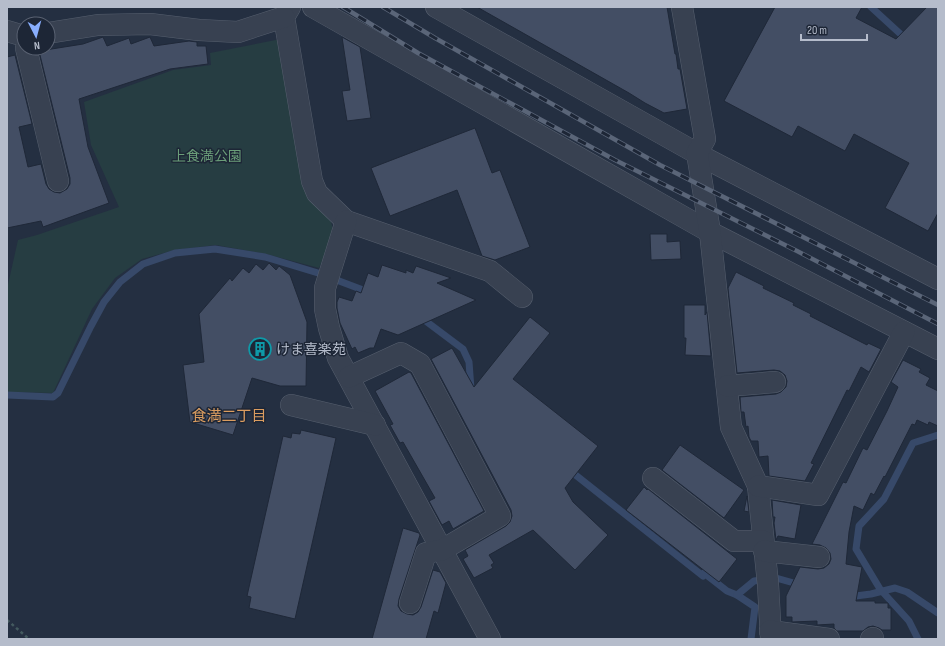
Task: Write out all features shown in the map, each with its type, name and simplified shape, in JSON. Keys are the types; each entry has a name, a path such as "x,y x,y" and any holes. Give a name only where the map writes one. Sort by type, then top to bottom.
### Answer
{"street":[{"path":"313,7 338,13 710,232 938,349"},
{"path":"436,7 697,153 938,279"},
{"path":"682,7 705,139 697,153 710,232 732,427 758,486 768,584 770,635 828,639"},
{"path":"56,32 98,25 150,24 199,30 238,32 287,12 312,181 317,193 346,221 490,271 522,297"},
{"path":"26,56 58,181"},
{"path":"346,221 325,288 325,309 338,358 490,639"},
{"path":"758,486 818,495 904,332"},
{"path":"348,377 400,353 420,364 500,516 442,550 426,552 410,603"},
{"path":"727,386 775,382"},
{"path":"292,405 375,425"},
{"path":"653,478 734,541 819,557"}],"path":[{"path":"7,620 28,639"}],"green space":[{"name":"上食満公園","path":"281,39 334,233 319,268 266,254 216,245 175,250 142,259 115,278 92,309 53,393 7,392 7,289 18,240 119,207 91,145 84,102 173,70 211,65 210,53"}],"building":[{"path":"477,7 667,7 687,109 664,113"},
{"path":"775,7 862,7 856,18 896,39 927,7 938,7 938,213 928,231 885,208 909,163 854,134 845,151 798,126 792,137 724,101"},
{"path":"103,37 107,46 129,38 131,44 150,37 154,46 189,41 197,42 197,46 206,46 208,64 170,69 79,99 88,147 109,203 43,227 41,221 7,228 7,57 15,55 32,124 19,127 28,167 41,164 46,184 49,189 60,193 67,189 70,184 70,178 40,56 56,56 56,48 83,44"},
{"path":"342,37 360,47 371,118 347,121 342,91 350,90"},
{"path":"475,128 492,173 500,170 530,247 495,260 482,256 457,190 390,216 371,168"},
{"path":"650,234 667,234 667,242 680,241 681,259 651,260"},
{"name":"けま喜楽苑","path":"269,263 276,270 279,266 290,275 307,322 306,386 280,386 252,378 233,435 190,422 183,365 204,362 199,314 230,278 232,281 243,268 249,273 256,264 263,270"},
{"path":"382,265 406,273 406,270 413,273 416,266 451,278 437,283 476,300 398,335 381,329 374,348 358,353 355,347 352,349 340,323 337,302 339,297 352,301 356,291 361,293 368,273 378,277"},
{"path":"736,272 764,286 763,288 794,303 793,305 811,314 810,316 867,345 868,343 881,349 869,372 861,367 849,391 847,390 811,463 814,464 805,481 769,476 768,456 759,457 758,441 751,441 749,437 744,412 741,412 740,397 776,394 781,392 786,387 787,381 785,375 780,371 774,370 737,373 728,288"},
{"path":"684,305 705,305 711,356 685,355 686,338 684,338"},
{"path":"530,317 550,333 513,379 598,446 565,488 573,502 608,535 575,570 533,530 489,555 494,563 491,565 493,568 474,578 463,559 468,556 465,550 506,526 510,522 512,516 511,510 431,359 452,348 474,387"},
{"path":"903,360 921,369 919,372 930,378 926,385 938,391 938,426 929,422 928,425 917,420 915,425 912,424 885,477 884,476 874,495 871,493 863,510 854,506 849,532 846,564 862,567 856,601 888,603 888,608 891,608 891,630 882,630 873,626 868,627 863,631 837,631 834,628 834,624 817,625 817,621 792,622 792,617 786,617 786,596 800,567 818,569 824,568 829,564 831,559 830,553 826,548 820,545 812,544 843,482 846,483 863,448 867,450 887,411 898,387 891,382"},
{"path":"409,372 411,373 484,511 453,529 449,521 442,525 429,501 435,498 403,442 400,443 390,425 393,424 375,391"},
{"path":"301,430 336,438 295,619 249,608 251,597 247,596 283,436 291,438 292,433 300,434"},
{"path":"680,445 744,490 724,518 662,470"},
{"path":"644,487 737,559 719,582 626,510"},
{"path":"747,496 749,512 744,511"},
{"path":"772,500 801,505 795,539 778,536 776,540 774,523 775,517 773,517"},
{"path":"403,528 419,533 420,535 398,606 401,611 407,614 413,615 418,612 433,570 440,572 446,583 438,613 434,611 426,639 372,639"}],"waterway":[{"path":"871,7 907,40"},
{"path":"7,395 53,397 58,393 104,302 120,282 143,264 175,253 215,249 265,257 318,273 371,293"},
{"path":"419,316 463,349 469,362 472,390"},
{"path":"918,639 909,621 880,589 856,549 859,526 884,499 913,443 938,435"},
{"path":"568,469 703,576 704,573 727,591 737,595 755,607 751,639"},
{"path":"737,595 754,581 776,578 801,585"},
{"path":"848,597 871,594 895,588 907,592 938,613"}],"railway":[{"path":"343,7 418,53 615,160 797,251 938,324"},
{"path":"383,7 660,165 938,305"}],"place":[{"name":"けま喜楽苑","path":"260,349"}],"district":[{"name":"食満二丁目","path":"229,416"}]}
